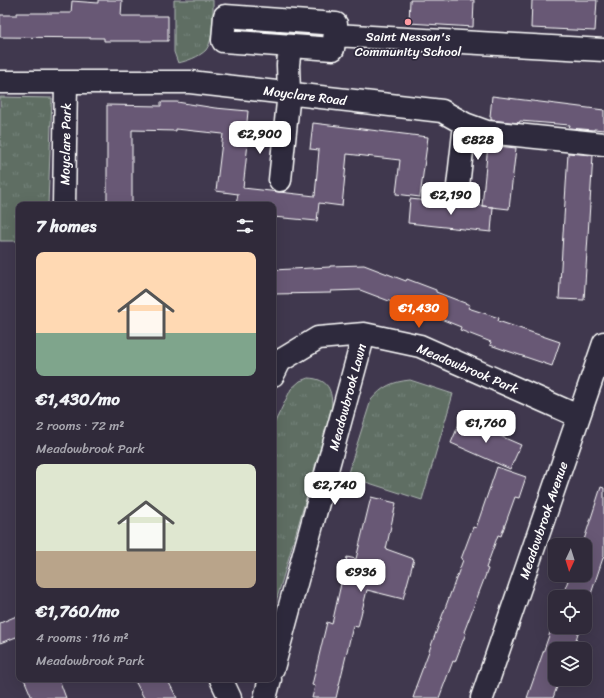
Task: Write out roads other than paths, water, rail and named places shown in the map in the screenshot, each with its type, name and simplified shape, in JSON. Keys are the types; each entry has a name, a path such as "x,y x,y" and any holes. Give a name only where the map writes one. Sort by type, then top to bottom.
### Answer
{"street":[{"path":"225,16 336,24 333,49 290,47 223,41 225,16"},
{"path":"335,35 604,50"},
{"path":"280,180 288,92 290,47"},
{"name":"Moyclare Road","path":"0,82 190,82 288,92 442,111 465,124 486,132 604,144"},
{"name":"Moyclare Park","path":"64,202 66,83"},
{"path":"457,195 465,124"},
{"name":"Meadowbrook Park","path":"276,369 280,361 318,338 364,334 420,346 578,416"},
{"name":"Meadowbrook Lawn","path":"276,657 364,334"},
{"name":"Meadowbrook Avenue","path":"482,698 604,343"},
{"path":"222,682 230,698"},
{"path":"265,698 269,682"}],"place":[{"name":"Saint Nessan's Community School","path":"408,22"}]}
